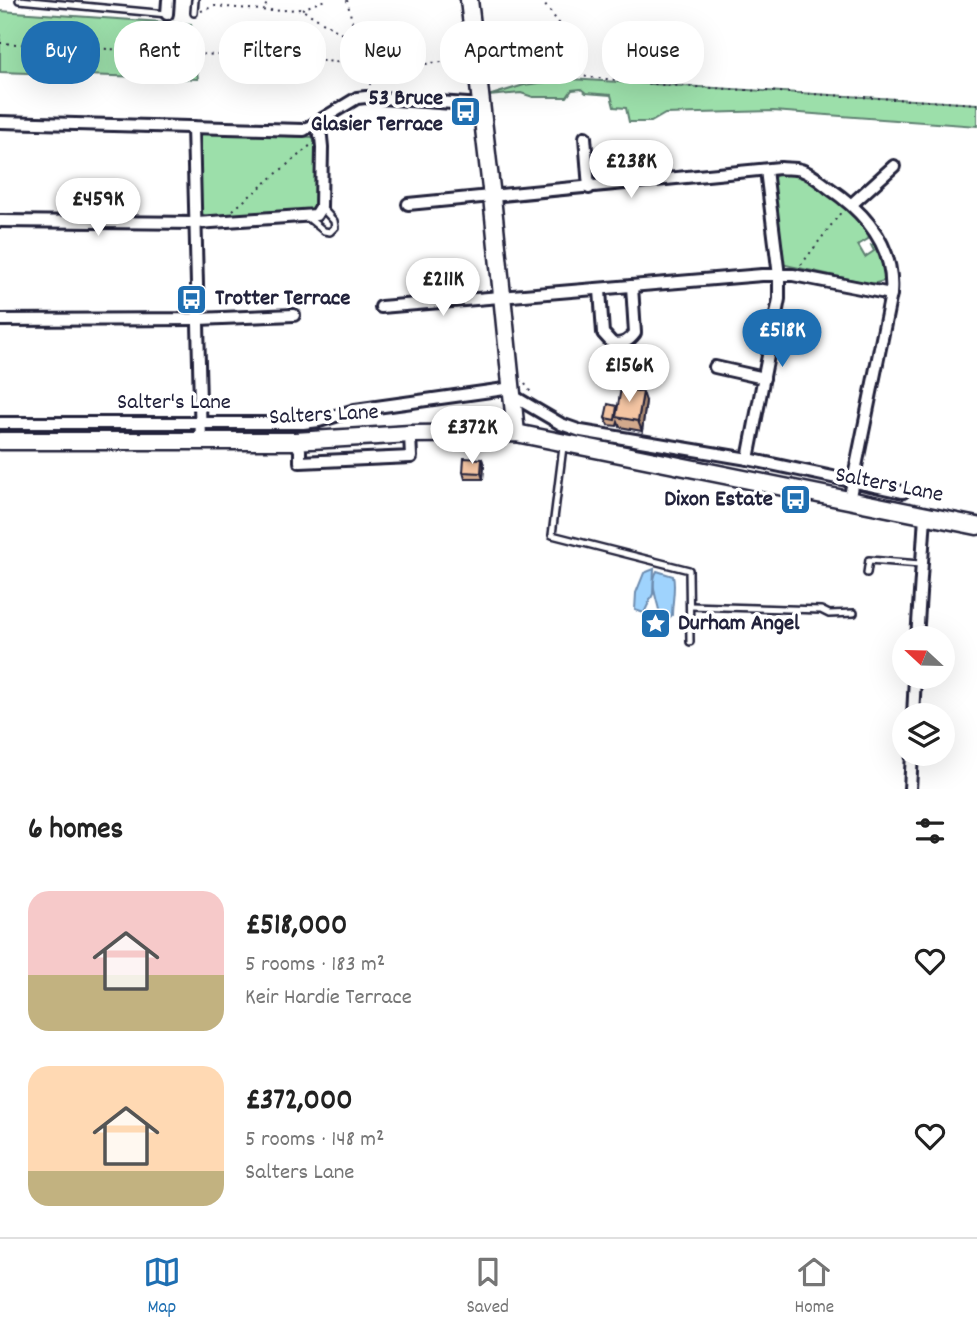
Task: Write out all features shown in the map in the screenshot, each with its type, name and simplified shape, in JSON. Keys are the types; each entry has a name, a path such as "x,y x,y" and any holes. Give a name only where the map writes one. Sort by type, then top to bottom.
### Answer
{"main road":[{"path":"469,0 516,433"},
{"name":"Salters Lane","path":"0,441 295,441 410,434 516,433 977,526"}],"street":[{"path":"167,14 168,0"},
{"path":"0,122 304,130 357,98 482,105"},
{"path":"0,221 197,223 316,215 321,207 321,137 315,125"},
{"path":"193,127 201,442"},
{"path":"585,137 589,188"},
{"path":"851,203 894,166"},
{"path":"408,204 780,169 801,170 851,203 874,231 887,253 892,275 891,294 849,501"},
{"path":"748,459 779,299 779,276 766,170"},
{"path":"381,307 795,275 891,294"},
{"path":"600,290 603,333 613,344 620,344 635,333 632,286"},
{"path":"0,320 198,319 294,315"},
{"path":"715,367 764,378"},
{"path":"512,392 561,424 581,431 748,459 903,492"},
{"name":"Salter's Lane","path":"0,423 201,424 319,421 355,410 512,392"},
{"path":"295,441 300,450 300,462 411,457 410,434"},
{"path":"918,626 925,516"},
{"path":"910,789 911,766"}],"lane":[{"path":"194,13 195,0"},
{"path":"20,1 167,14"},
{"path":"307,217 324,231 330,232 335,227 334,220 321,207"},
{"path":"563,443 552,535 689,570 690,642"},
{"path":"867,573 869,561 920,564"},
{"path":"690,606 854,613"}],"path":[{"path":"260,0 272,11"},
{"path":"194,13 215,6 272,11 301,9 326,0"},
{"path":"347,0 352,21"},
{"path":"541,0 557,21"},
{"path":"301,9 340,33"},
{"path":"0,43 340,63"},
{"path":"588,77 663,85 977,104"},
{"path":"370,97 371,84"},
{"path":"219,222 321,137"},
{"path":"795,275 851,203"}],"green space":[{"path":"0,11 147,21 114,21 114,76 100,76 100,21 21,21 21,73 0,72"},
{"path":"588,80 602,81 602,84 651,84 977,104 977,126 773,111 665,114 651,122 629,122 626,108 614,107 611,95 586,93 581,89 572,90 567,97 533,97 521,93 488,96 524,85 588,84"},
{"path":"203,133 313,137 316,147 314,209 301,213 205,216 201,213 199,138"},
{"path":"783,173 820,186 861,222 870,232 868,239 858,245 865,257 874,251 871,245 876,243 881,250 887,278 884,281 872,284 781,264 772,183 775,176"}],"water":[{"path":"654,569 653,594 644,613 635,610 636,593 644,573"},
{"path":"657,571 673,576 672,615 668,619 660,615 654,582"}],"building":[{"path":"621,388 643,392 638,421 616,417"},
{"path":"608,404 617,406 615,420 605,418"},
{"path":"464,458 482,459 481,473 463,472"}],"place":[{"name":"53 Bruce Glasier Terrace","path":"466,112"},
{"name":"Trotter Terrace","path":"192,299"},
{"name":"Dixon Estate","path":"796,500"},
{"name":"Durham Angel","path":"655,624"}]}
